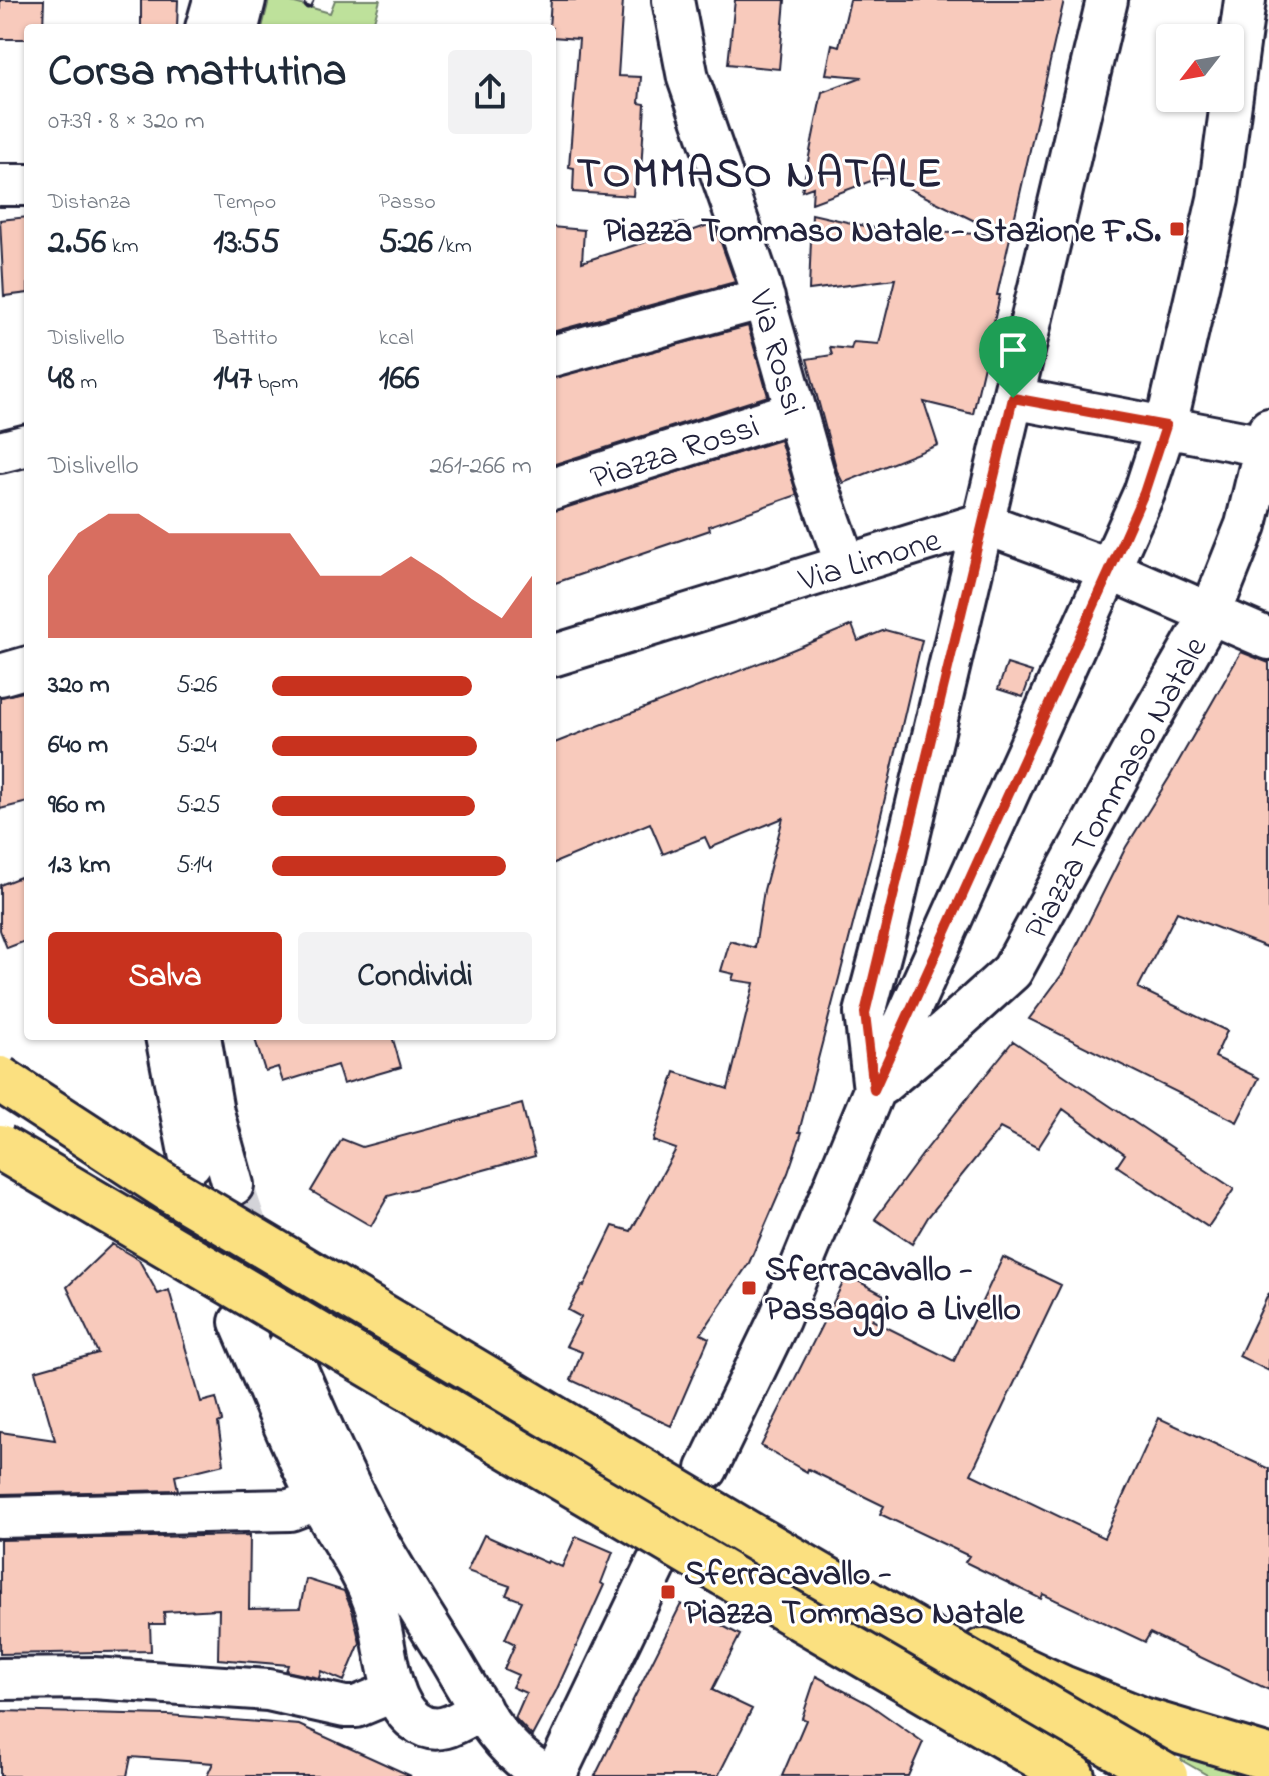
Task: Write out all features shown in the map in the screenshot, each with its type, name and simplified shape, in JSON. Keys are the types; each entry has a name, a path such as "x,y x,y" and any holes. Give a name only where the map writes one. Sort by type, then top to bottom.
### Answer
{"highway":[{"path":"0,1079 172,1191 745,1532 1165,1776"},
{"path":"0,1147 1072,1776"},
{"path":"0,1165 93,1203"},
{"path":"745,1532 1062,1688 1142,1720 1269,1758"},
{"path":"725,1574 913,1699 970,1741 1010,1776"}],"street":[{"path":"207,24 214,0"},
{"path":"239,24 245,0"},
{"name":"Via Rossi","path":"673,0 688,78 764,298 815,478 846,565"},
{"path":"874,1090 865,1013 1107,0"},
{"path":"707,1469 779,1320 874,1090 1144,493 1166,426 1218,199 1245,0"},
{"path":"0,185 24,185"},
{"path":"556,355 764,298"},
{"path":"1013,398 1268,441"},
{"name":"Piazza Rossi","path":"556,488 796,411"},
{"name":"Piazza Tommaso Natale","path":"874,1090 1012,971 1210,615 1246,525 1268,441"},
{"path":"0,452 24,446"},
{"name":"Via Limone","path":"556,655 983,523 1110,570 1269,639"},
{"path":"0,675 24,668"},
{"path":"167,1040 191,1163"},
{"path":"201,1040 213,1112 233,1185"},
{"path":"240,1322 290,1440 375,1602 395,1691 403,1709 425,1727 438,1729 449,1727 481,1709"},
{"path":"288,1348 325,1436 375,1536 481,1709 511,1750 548,1776"},
{"path":"0,1517 290,1510 319,1499"},
{"path":"555,1776 657,1563"},
{"path":"0,1679 93,1678 268,1690 345,1707 356,1707 395,1691"}],"green space":[{"path":"269,0 284,0 330,13 335,0 380,0 373,24 263,24"},
{"path":"1185,1753 1269,1776 1209,1776 1181,1760"}],"building":[{"path":"0,0 44,0 43,24 24,24 24,39 0,39"},
{"path":"141,0 178,0 177,24 141,24"},
{"path":"551,0 623,0 618,76 641,77 639,103 645,104 641,171 635,170 633,196 573,192 574,168 569,167 579,39 556,37 556,24 549,24"},
{"path":"735,0 785,0 779,69 728,64"},
{"path":"850,0 1064,0 973,414 924,402 938,445 843,483 837,471 807,359 832,355 830,347 851,349 853,342 879,344 895,279 809,290 812,214 882,230 1003,235 884,176 812,203 813,187 802,191 822,92 862,77 826,74 832,44 839,46"},
{"path":"24,217 24,294 4,296 0,220"},
{"path":"683,223 686,233 714,223 735,282 556,331 556,227 584,230 582,262 654,239 649,224"},
{"path":"748,326 768,396 556,464 556,377"},
{"path":"780,440 797,495 709,526 710,530 556,583 556,510"},
{"path":"852,625 858,641 885,630 922,640 877,832 799,1132 802,1132 749,1263 701,1334 709,1338 671,1426 571,1380 582,1352 566,1346 581,1317 568,1310 584,1286 613,1226 631,1231 676,1149 653,1141 675,1072 728,1089 754,983 732,980 734,974 721,971 730,941 755,948 764,890 783,818 710,848 705,837 663,854 650,823 556,862 556,742"},
{"path":"1241,652 1269,663 1269,948 1177,912 1138,988 1227,1031 1215,1057 1259,1078 1237,1122 1029,1019 1063,973 1126,847"},
{"path":"1007,664 1032,672 1023,697 998,689"},
{"path":"24,692 24,803 0,809 0,697"},
{"path":"24,876 24,942 7,948 0,930 0,885"},
{"path":"255,1040 393,1040 401,1067 343,1084 337,1065 283,1082 278,1067 265,1071"},
{"path":"1013,1041 1234,1189 1208,1227 1117,1166 1125,1154 1063,1109 1038,1148 1000,1128 928,1217 912,1244 875,1219"},
{"path":"522,1104 535,1156 388,1196 371,1226 311,1191 342,1139 362,1147"},
{"path":"112,1244 139,1260 158,1294 169,1290 201,1402 216,1398 222,1421 218,1423 224,1464 175,1476 178,1490 0,1494 0,1432 55,1440 35,1371 98,1353 67,1287"},
{"path":"1003,1257 1061,1285 971,1474 1104,1538 1159,1418 1269,1469 1269,1690 1150,1633 1145,1642 1043,1594 1041,1599 965,1562 969,1556 880,1514 884,1506 808,1469 807,1472 761,1446 847,1275 884,1295 872,1320 954,1361"},
{"path":"1269,1293 1269,1371 1239,1356"},
{"path":"250,1535 249,1609 300,1608 306,1579 344,1591 360,1643 344,1681 321,1671 319,1678 286,1671 288,1665 218,1659 219,1609 164,1612 165,1624 150,1624 151,1651 0,1654 0,1540"},
{"path":"484,1535 562,1567 576,1536 613,1552 601,1583 604,1585 532,1736 515,1718 526,1693 512,1687 518,1675 504,1669 515,1644 505,1639 522,1601 506,1595 510,1586 467,1571"},
{"path":"681,1604 740,1635 712,1690 752,1709 718,1776 595,1776"},
{"path":"816,1676 869,1704 923,1742 908,1776 782,1776 806,1720 802,1718"},
{"path":"0,1711 168,1715 299,1725 411,1776 207,1776 213,1763 131,1757 127,1776 0,1776"}],"tunnel":[{"path":"233,1185 282,1329"}],"railway":[{"path":"308,5 310,0"}],"place":[{"name":"Piazza Tommaso Natale - Stazione F.S.","path":"1177,229"},
{"name":"Sferracavallo - Passaggio a Livello","path":"749,1288"},
{"name":"Sferracavallo - Piazza Tommaso Natale","path":"668,1592"}],"district":[{"name":"TOMMASO NATALE","path":"760,171"}],"route":[{"path":"1013,398 1166,426 1144,493 874,1090 865,1013 1013,398"}]}
